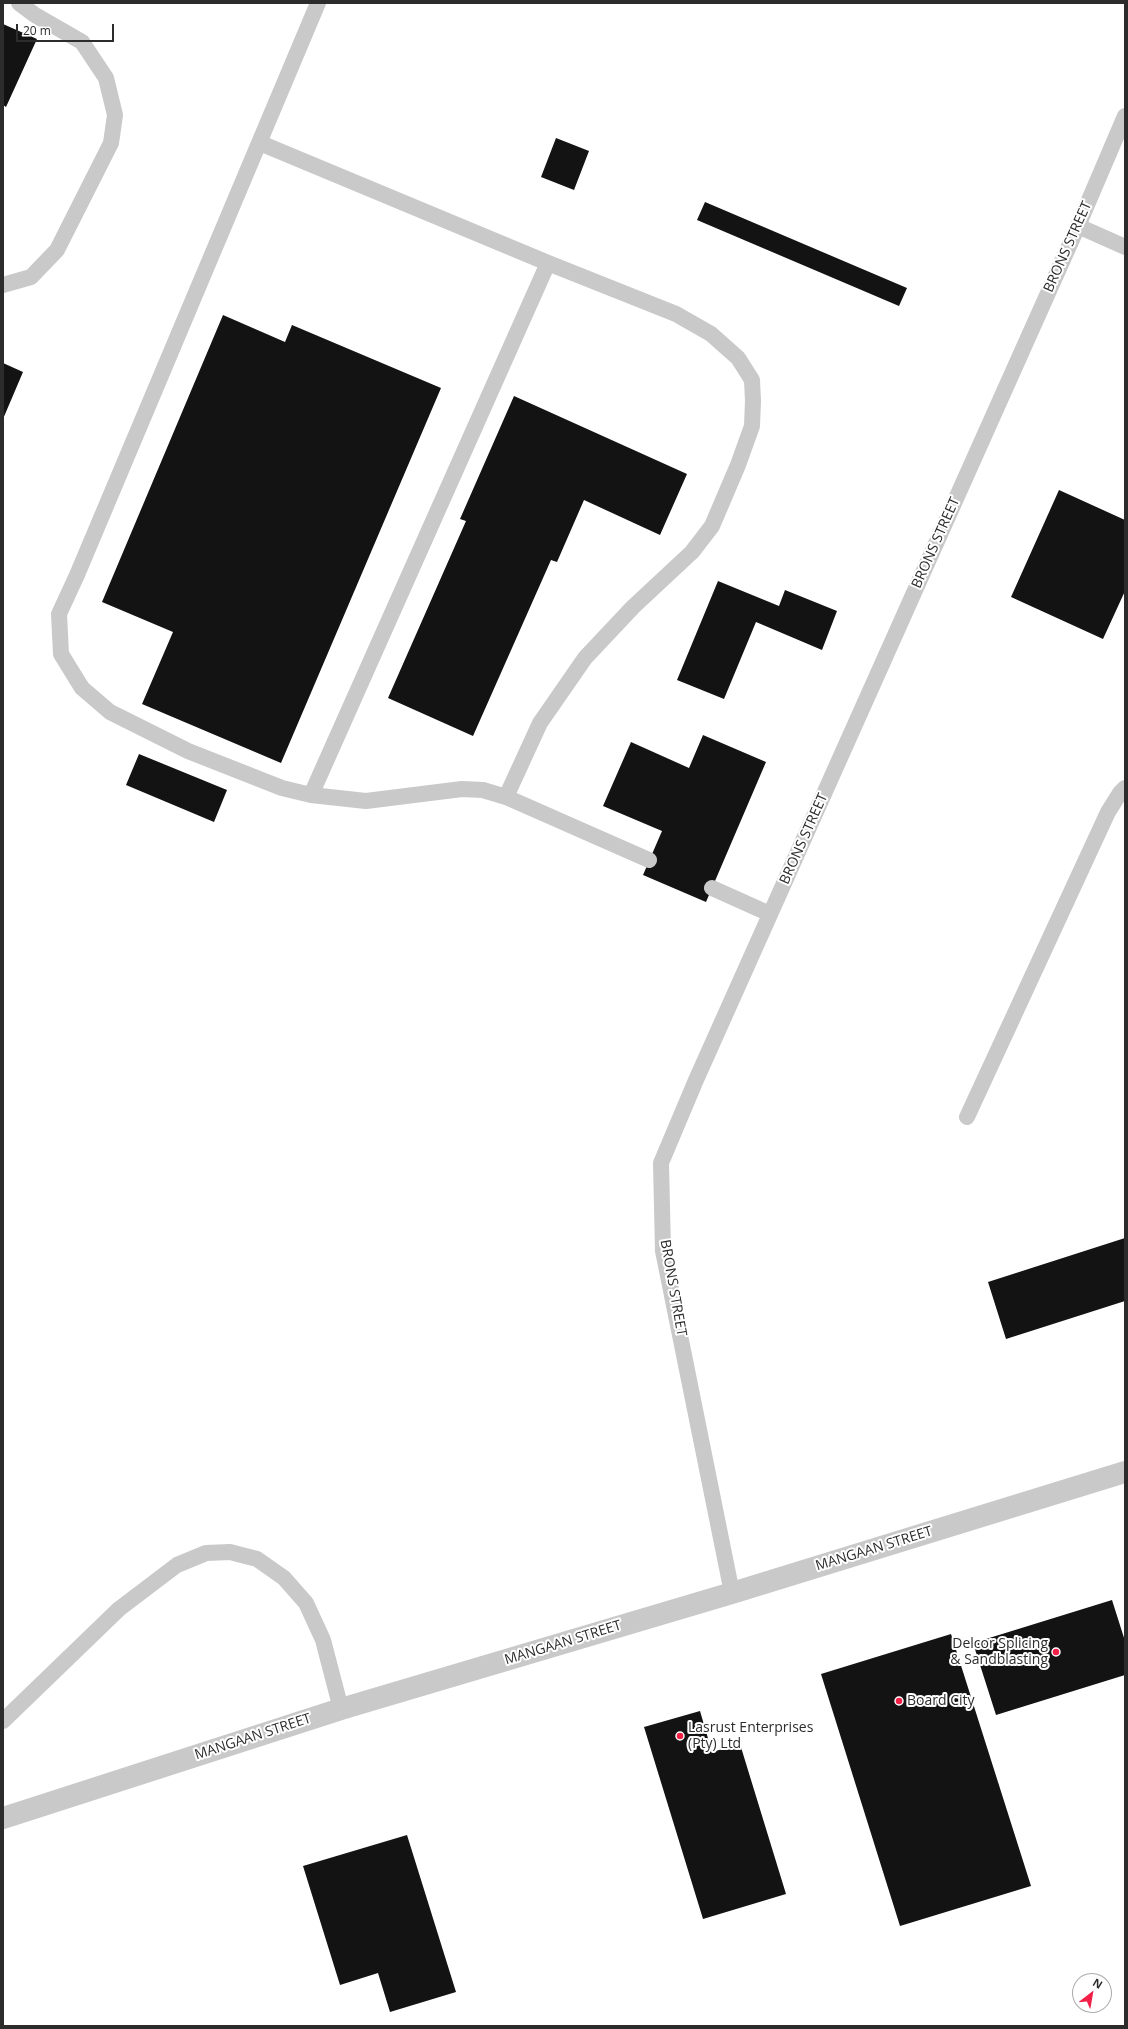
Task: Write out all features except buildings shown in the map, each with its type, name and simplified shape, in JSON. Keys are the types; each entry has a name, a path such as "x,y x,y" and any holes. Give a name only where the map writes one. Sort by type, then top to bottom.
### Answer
{"street":[{"name":"MANGAAN STREET","path":"3,1818 342,1709 732,1593 1125,1472"}],"lane":[{"path":"3,285 31,277 58,250 111,143 115,115 106,78 82,42 35,15 20,3"},
{"path":"318,3 77,575 59,614 61,654 82,688 110,712 188,751 282,788 311,795 366,801 462,789 482,790 506,796 649,860"},
{"name":"BRONS STREET","path":"732,1593 663,1252 661,1163 770,914 1078,226 1125,116"},
{"path":"260,143 548,263 676,314 712,334 738,358 752,380 752,426 712,526 692,552 633,607 585,658 540,723 506,796"},
{"path":"1078,226 1125,247"},
{"path":"311,795 548,263"},
{"path":"967,1117 1108,812 1125,788"},
{"path":"712,888 770,914"},
{"path":"3,1721 119,1609 177,1565 206,1553 230,1552 257,1559 284,1578 306,1603 323,1640 342,1709"}],"place":[{"name":"Delcor Splicing & Sandblasting","path":"1056,1652"},
{"name":"Board City","path":"899,1701"},
{"name":"Lasrust Enterprises (Pty) Ltd","path":"680,1736"}]}
